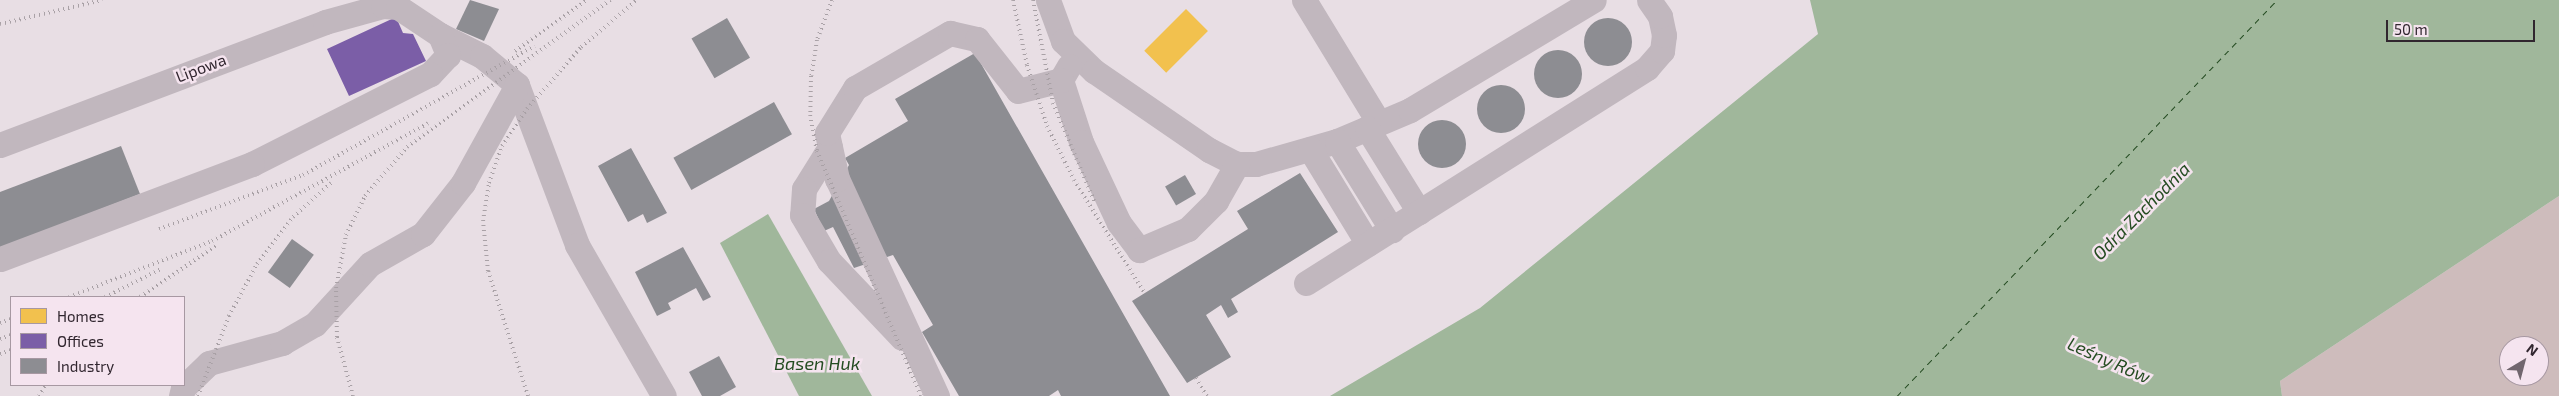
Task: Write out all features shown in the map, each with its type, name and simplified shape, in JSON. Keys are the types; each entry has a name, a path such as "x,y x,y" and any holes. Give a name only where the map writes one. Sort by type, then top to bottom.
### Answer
{"street":[{"path":"1048,0 1056,26 1075,55 1180,131 1237,164 1256,164 1337,141 1373,125 1448,90 1594,0"},
{"path":"1304,0 1419,212"},
{"path":"1306,282 1392,230 1647,68 1662,51 1664,35 1660,16 1649,0"},
{"name":"Lipowa","path":"0,145 325,22 383,6 405,11 440,35"},
{"path":"937,396 837,179 827,133 855,88 950,33 976,39 1018,91 1061,80 1075,55"},
{"path":"440,35 482,56 517,85 577,245 664,396"},
{"path":"0,259 252,164 430,74 448,55 440,35"},
{"path":"1061,80 1081,142 1119,223 1139,250 1188,229 1216,201 1237,164"},
{"path":"185,385 209,363 282,342 315,324 370,264 423,234 463,183 517,85"},
{"path":"1337,141 1392,230"},
{"path":"830,147 804,189 802,215 829,261 916,353"},
{"path":"1310,148 1368,244"}],"shaded area":[{"path":"2559,196 2559,396 2282,396 2280,381"}],"water":[{"path":"1810,0 2559,0 2559,196 2280,381 2282,396 1330,396 1480,308 1818,34"},
{"name":"Basen Huk","path":"768,214 872,396 799,396 720,243"}],"building: Homes":[{"path":"1186,9 1208,31 1166,73 1144,51"}],"building: Offices":[{"path":"396,17 403,33 413,34 426,61 349,96 327,49"}],"building: Industry":[{"path":"470,0 499,9 484,41 456,29"},
{"path":"727,18 750,58 714,78 691,38"},
{"path":"1608,18 1617,20 1625,25 1630,33 1632,42 1630,51 1625,59 1617,64 1608,66 1599,64 1591,59 1586,51 1584,42 1586,33 1591,25 1599,20"},
{"path":"1558,50 1567,52 1575,57 1580,65 1582,74 1580,83 1575,91 1567,96 1558,98 1549,96 1541,91 1536,83 1534,74 1536,65 1541,57 1549,52"},
{"path":"975,53 1170,396 1061,396 1058,390 1049,396 959,396 922,332 933,325 893,255 854,268 833,227 824,231 814,209 829,201 849,165 845,158 908,121 895,99"},
{"path":"1501,85 1510,87 1518,92 1523,100 1525,109 1523,118 1518,126 1510,131 1501,133 1492,131 1484,126 1479,118 1477,109 1479,100 1484,92 1492,87"},
{"path":"774,102 792,134 691,190 673,158"},
{"path":"1442,120 1451,122 1459,127 1464,135 1466,144 1464,153 1459,161 1451,166 1442,168 1433,166 1425,161 1420,153 1418,144 1420,135 1425,127 1433,122"},
{"path":"121,146 140,194 0,248 0,192"},
{"path":"631,148 667,213 647,223 643,214 628,222 598,166"},
{"path":"1300,173 1338,232 1231,299 1238,312 1228,318 1221,305 1206,315 1231,357 1187,383 1132,301 1248,229 1237,211"},
{"path":"1185,175 1196,194 1176,206 1165,186"},
{"path":"292,239 314,255 290,288 268,272"},
{"path":"683,247 711,297 703,301 696,288 668,303 671,309 657,316 635,272"},
{"path":"719,356 736,387 720,396 702,396 689,372"}],"ferry route":[{"path":"1897,396 2277,0"}],"railway":[{"path":"0,24 102,0"},
{"path":"515,51 587,0"},
{"path":"353,396 337,337 336,288 346,235 365,196 407,147 610,0"},
{"path":"528,396 488,271 483,221 489,183 502,146 527,109 581,47 637,0"},
{"path":"832,0 817,40 811,76 810,115 817,151 921,396"},
{"path":"1013,0 1027,65 1047,126 1074,180 1144,292"},
{"path":"1033,0 1053,103 1095,203"},
{"path":"159,229 303,175 535,46"},
{"path":"72,296 212,241 428,123"},
{"path":"198,396 229,316 257,264 293,217 331,183"},
{"path":"141,296 217,245"},
{"path":"107,296 161,269"},
{"path":"0,323 10,319"},
{"path":"0,339 10,335"},
{"path":"0,354 10,350"},
{"path":"1196,378 1207,396"},
{"path":"39,396 45,386"}],"water label":[{"name":"Odra Zachodnia","path":"2141,211"},
{"name":"Leśny Rów","path":"2109,360"}]}
